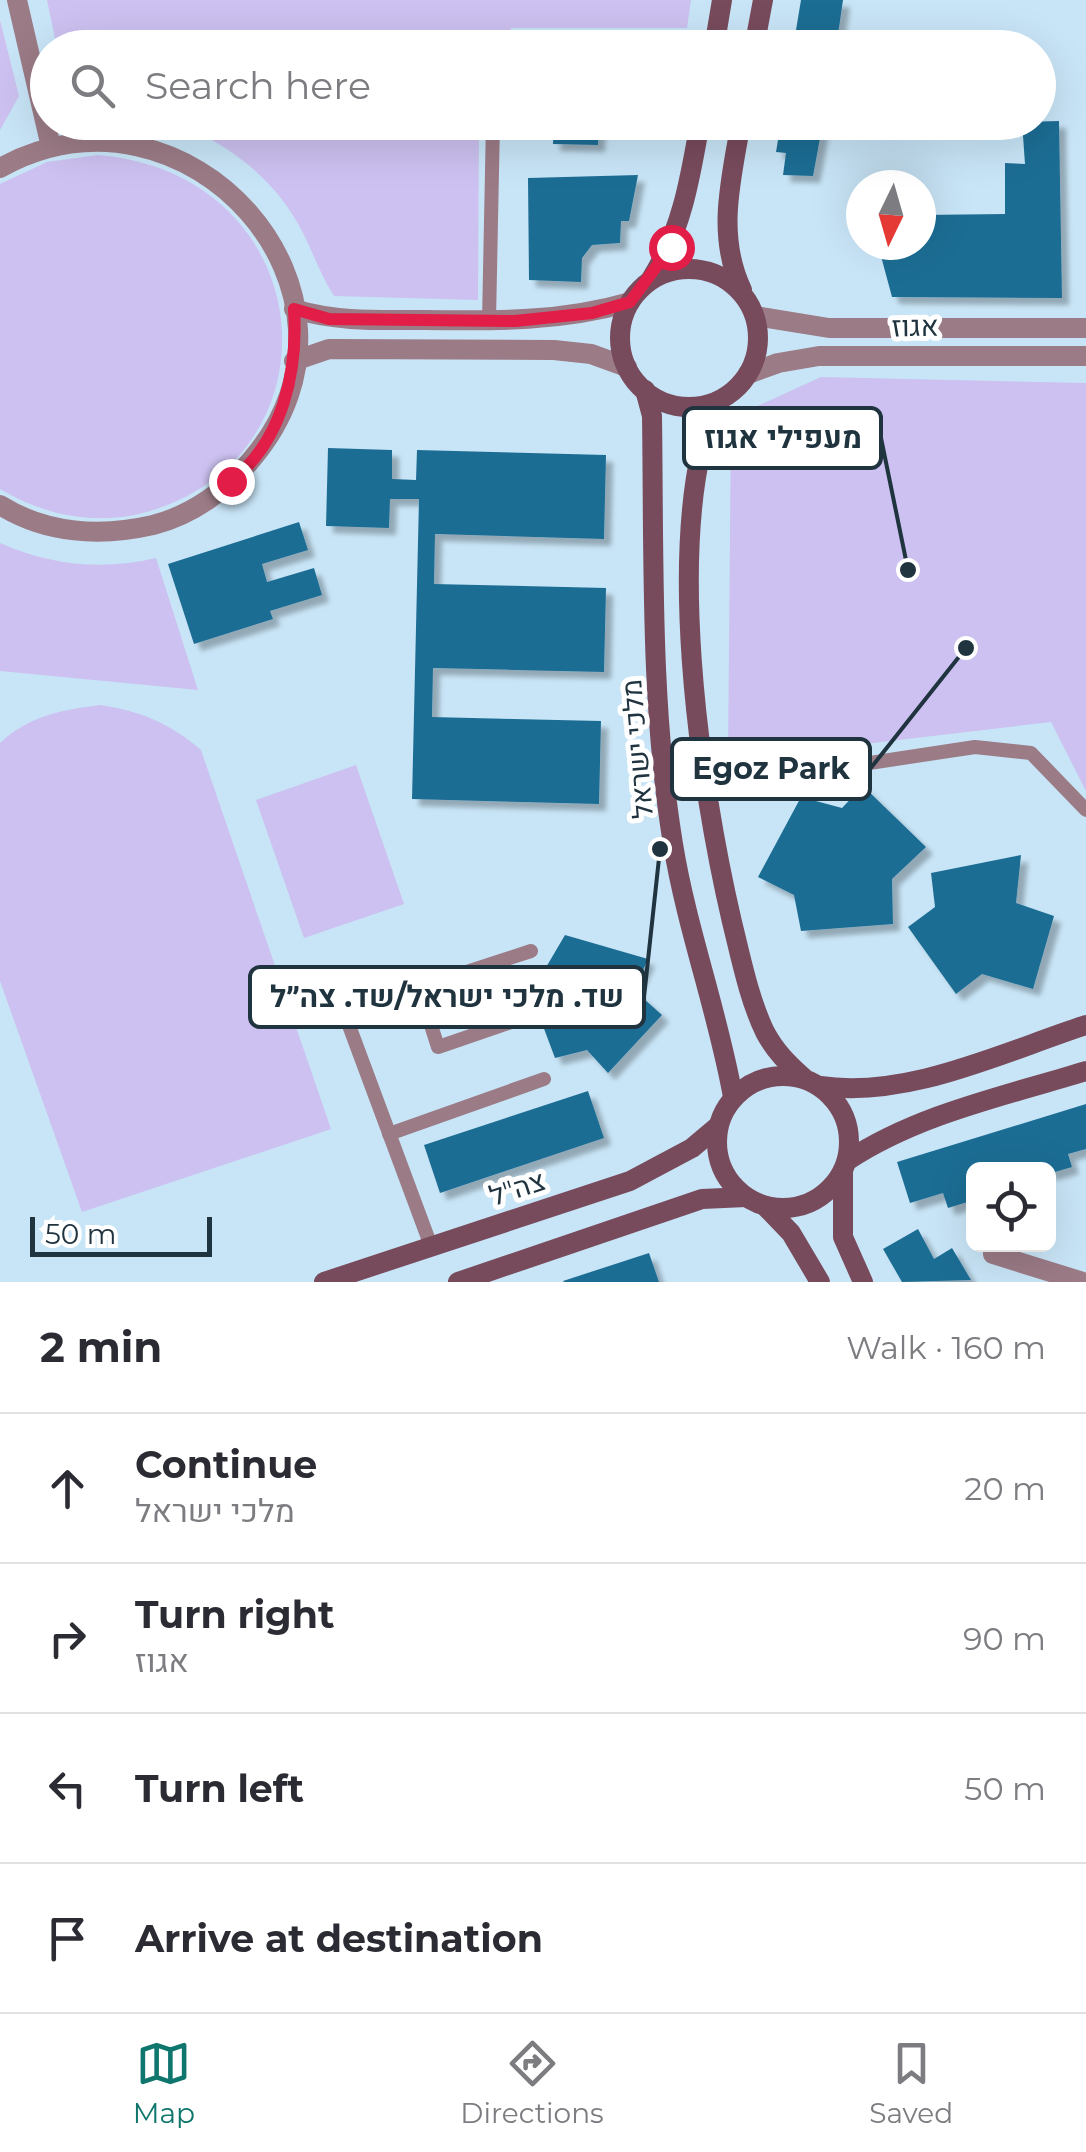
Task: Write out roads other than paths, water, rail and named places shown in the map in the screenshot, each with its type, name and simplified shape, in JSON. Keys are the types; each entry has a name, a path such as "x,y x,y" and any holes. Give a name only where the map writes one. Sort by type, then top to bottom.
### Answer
{"street":[{"path":"17,0 30,56"},
{"path":"717,30 722,0"},
{"path":"757,30 763,0"},
{"path":"49,140 51,147"},
{"path":"0,168 51,147 98,140 134,144 190,163 216,179 261,225 288,282 294,309 294,361 276,423 239,475 188,512 128,531 92,532 35,522 0,505"},
{"path":"697,140 681,220 671,247 650,281 630,302 620,334 627,367 645,390 679,406 716,402"},
{"path":"738,140 728,195 727,249 751,308 758,346 748,374 716,402 700,454 691,535 692,650 706,788 738,949 764,1030 780,1056 812,1082 846,1119 844,1238 863,1282"},
{"path":"650,281 684,269 703,270 736,286 751,308"},
{"path":"294,309 329,319 489,321 555,318 630,302"},
{"name":"אגוז","path":"751,308 829,328 1086,328"},
{"path":"294,361 329,349 554,350 591,354 627,367"},
{"name":"אגוז","path":"748,374 778,362 820,356 1086,356"},
{"name":"מלכי ישראל","path":"645,390 652,416 658,686 666,793 688,916 732,1097"},
{"path":"820,1282 792,1233 720,1166 717,1127 732,1097 758,1080 773,1076 846,1090 903,1083 1086,1025"},
{"path":"458,1282 702,1200 756,1202 780,1208 810,1202 835,1184 845,1166 880,1139 1086,1071"},
{"name":"צה\"ל","path":"324,1282 630,1180 692,1148 717,1127"},
{"path":"993,1254 1084,1282"}],"lane":[{"path":"489,321 492,140"},
{"path":"706,788 975,747 1031,753 1086,810"},
{"path":"431,1246 344,1012 532,951"},
{"path":"419,988 438,1048 523,1018"},
{"path":"390,1134 544,1079"}],"place":[{"name":"מעפילי אגוז","path":"908,570"},
{"name":"Egoz Park","path":"966,648"},
{"name":"שד. מלכי ישראל/שד. צה״ל","path":"660,849"}]}
